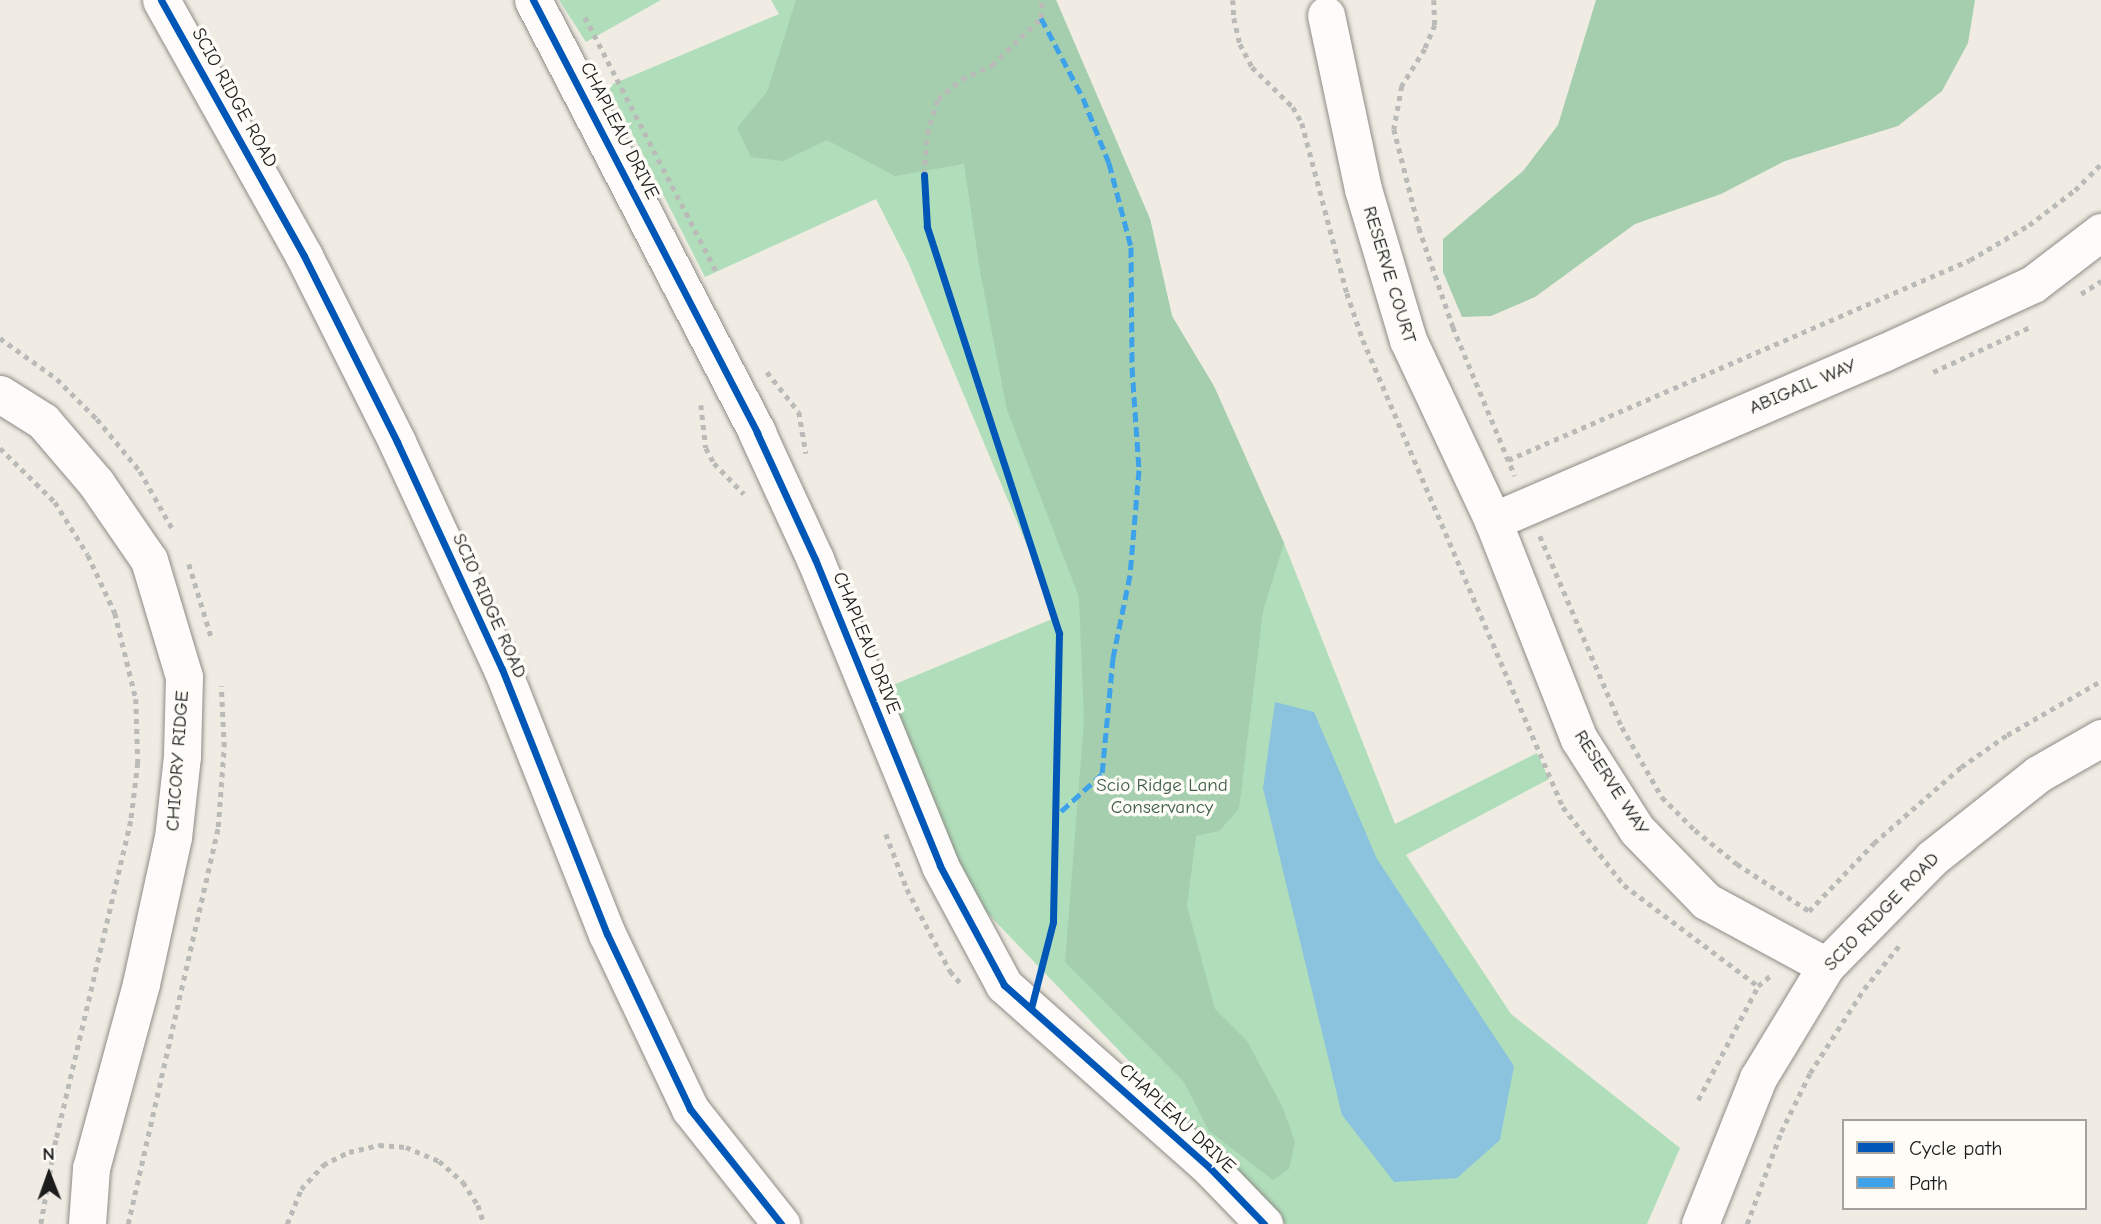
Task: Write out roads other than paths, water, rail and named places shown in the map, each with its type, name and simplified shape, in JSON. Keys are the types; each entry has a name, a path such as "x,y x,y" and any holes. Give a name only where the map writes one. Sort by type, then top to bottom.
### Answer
{"street":[{"name":"SCIO RIDGE ROAD","path":"161,0 304,256 397,442 502,669 607,934 690,1109 781,1224"},
{"name":"CHAPLEAU DRIVE","path":"533,0 757,433 815,559 940,866 1004,985 1210,1168 1264,1224"},
{"name":"RESERVE COURT","path":"1326,15 1363,189 1408,340 1493,521"},
{"name":"ABIGAIL WAY","path":"1493,521 1871,358 2033,284 2101,232"},
{"name":"CHICORY RIDGE","path":"0,394 43,421 96,483 149,560 184,677 182,756 173,837 141,984 91,1168 87,1224"},
{"name":"RESERVE WAY","path":"1493,521 1579,739 1637,830 1706,901 1826,966"},
{"name":"SCIO RIDGE ROAD","path":"1700,1224 1758,1078 1826,966 1932,858 2038,774 2101,738"}],"water":[{"path":"1275,702 1314,712 1377,859 1514,1066 1500,1140 1457,1178 1394,1182 1342,1115 1263,788"}],"park label":[{"name":"Scio Ridge Land Conservancy","path":"1162,797"}]}
